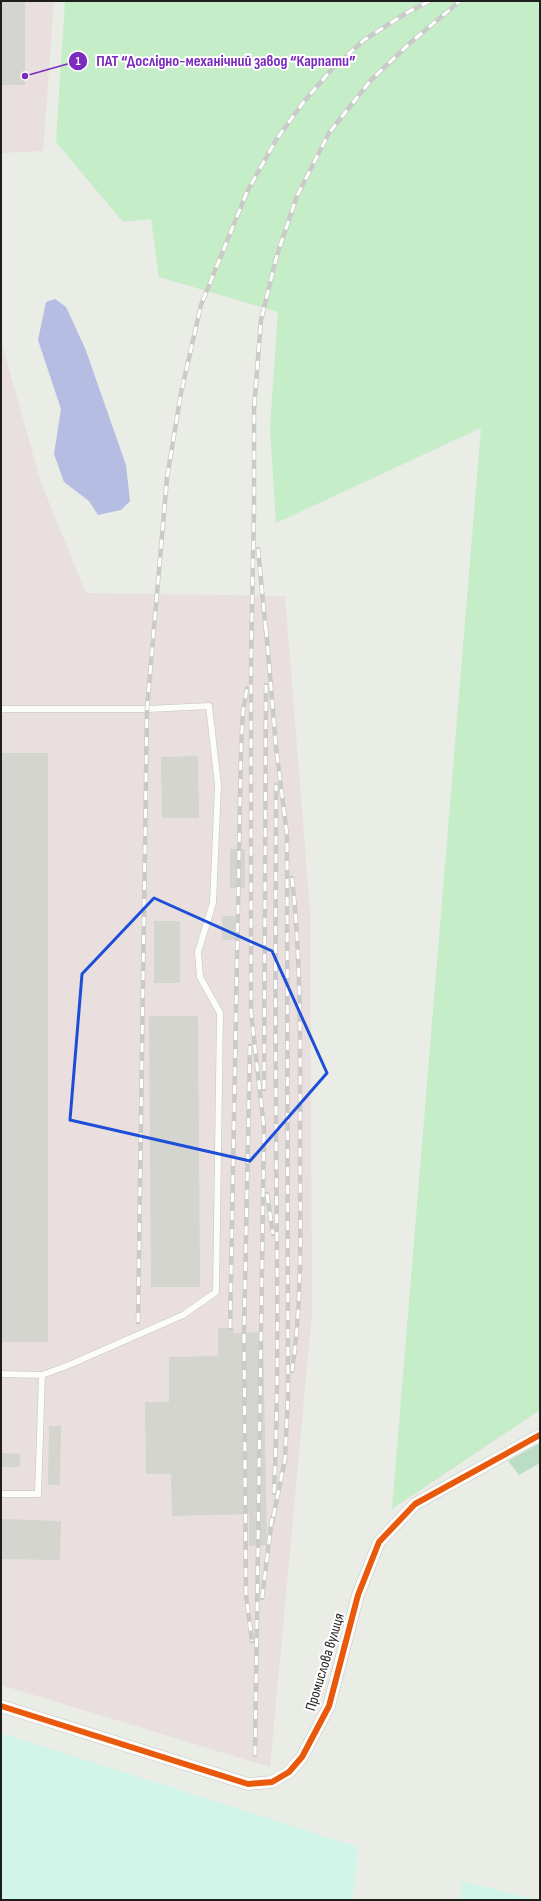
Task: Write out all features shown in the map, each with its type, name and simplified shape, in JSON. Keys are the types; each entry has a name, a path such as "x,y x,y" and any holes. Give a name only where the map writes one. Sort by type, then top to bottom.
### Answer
{"street":[{"name":"Промислова вулиця","path":"1,1706 248,1784 272,1782 289,1772 302,1757 329,1706 358,1595 379,1542 415,1504 540,1435"}],"lane":[{"path":"1,709 146,709 210,706 218,785 213,904 198,952 200,976 220,1013 216,1292 183,1315 69,1365 42,1375 1,1374"},
{"path":"1,1494 38,1494 42,1375"}],"highlighted area":[{"path":"154,898 272,951 327,1073 250,1161 70,1120 82,974"}],"shaded area":[{"path":"1,1 54,1 43,151 1,153"},
{"path":"1,341 41,483 86,593 285,596 310,911 312,1313 270,1767 1,1685"}],"green space":[{"path":"65,1 540,1 540,1410 392,1509 481,428 276,523 270,429 278,312 159,277 151,219 123,222 56,142"},
{"path":"540,1443 540,1463 519,1475 508,1461"},
{"path":"1,1733 358,1847 353,1900 1,1900"},
{"path":"462,1881 533,1899 540,1898 540,1900 461,1900"}],"water":[{"path":"55,299 66,307 85,348 126,465 130,501 121,510 98,515 89,501 64,482 54,454 61,409 38,340 46,302"}],"building":[{"path":"1,1 25,1 25,85 1,85"},
{"path":"1,753 48,753 48,1342 1,1342"},
{"path":"198,756 199,818 162,818 161,757"},
{"path":"230,849 245,849 245,888 230,888"},
{"path":"222,916 235,916 235,940 222,940"},
{"path":"154,921 180,921 180,983 154,983"},
{"path":"149,1016 198,1016 200,1287 151,1287"},
{"path":"218,1328 234,1328 234,1333 263,1332 267,1545 249,1546 249,1514 172,1516 171,1474 146,1474 145,1402 169,1402 169,1357 218,1356"},
{"path":"49,1426 61,1426 60,1485 48,1485"},
{"path":"1,1453 20,1454 20,1467 1,1467"},
{"path":"1,1519 61,1521 60,1560 1,1559"}],"railway":[{"path":"138,1322 147,709 167,478 181,393 201,305 247,192 276,140 302,104 332,69 364,40 408,12 430,1"},
{"path":"255,1755 264,1128 251,1012 251,659 254,511 254,409 261,320 277,255 297,196 329,133 371,80 410,43 460,1"},
{"path":"258,549 266,633"},
{"path":"266,628 276,747 287,835 288,1395 285,1459 272,1523"},
{"path":"264,1089 266,685"},
{"path":"230,1328 241,749 243,712 247,688"},
{"path":"274,1493 277,1395 276,785"},
{"path":"292,878 300,1012 299,1287 296,1343 292,1371"},
{"path":"250,1046 244,1333 246,1595 252,1641"},
{"path":"267,1194 273,1234"},
{"path":"262,1598 272,1518"}],"cycle path":[{"path":"1,1706 248,1784 272,1782 289,1772 302,1757 329,1706 358,1595 379,1542 415,1504 540,1435"}],"place":[{"name":"ПАТ “Дослідно-механічний завод “Карпати”","path":"25,76"}]}
